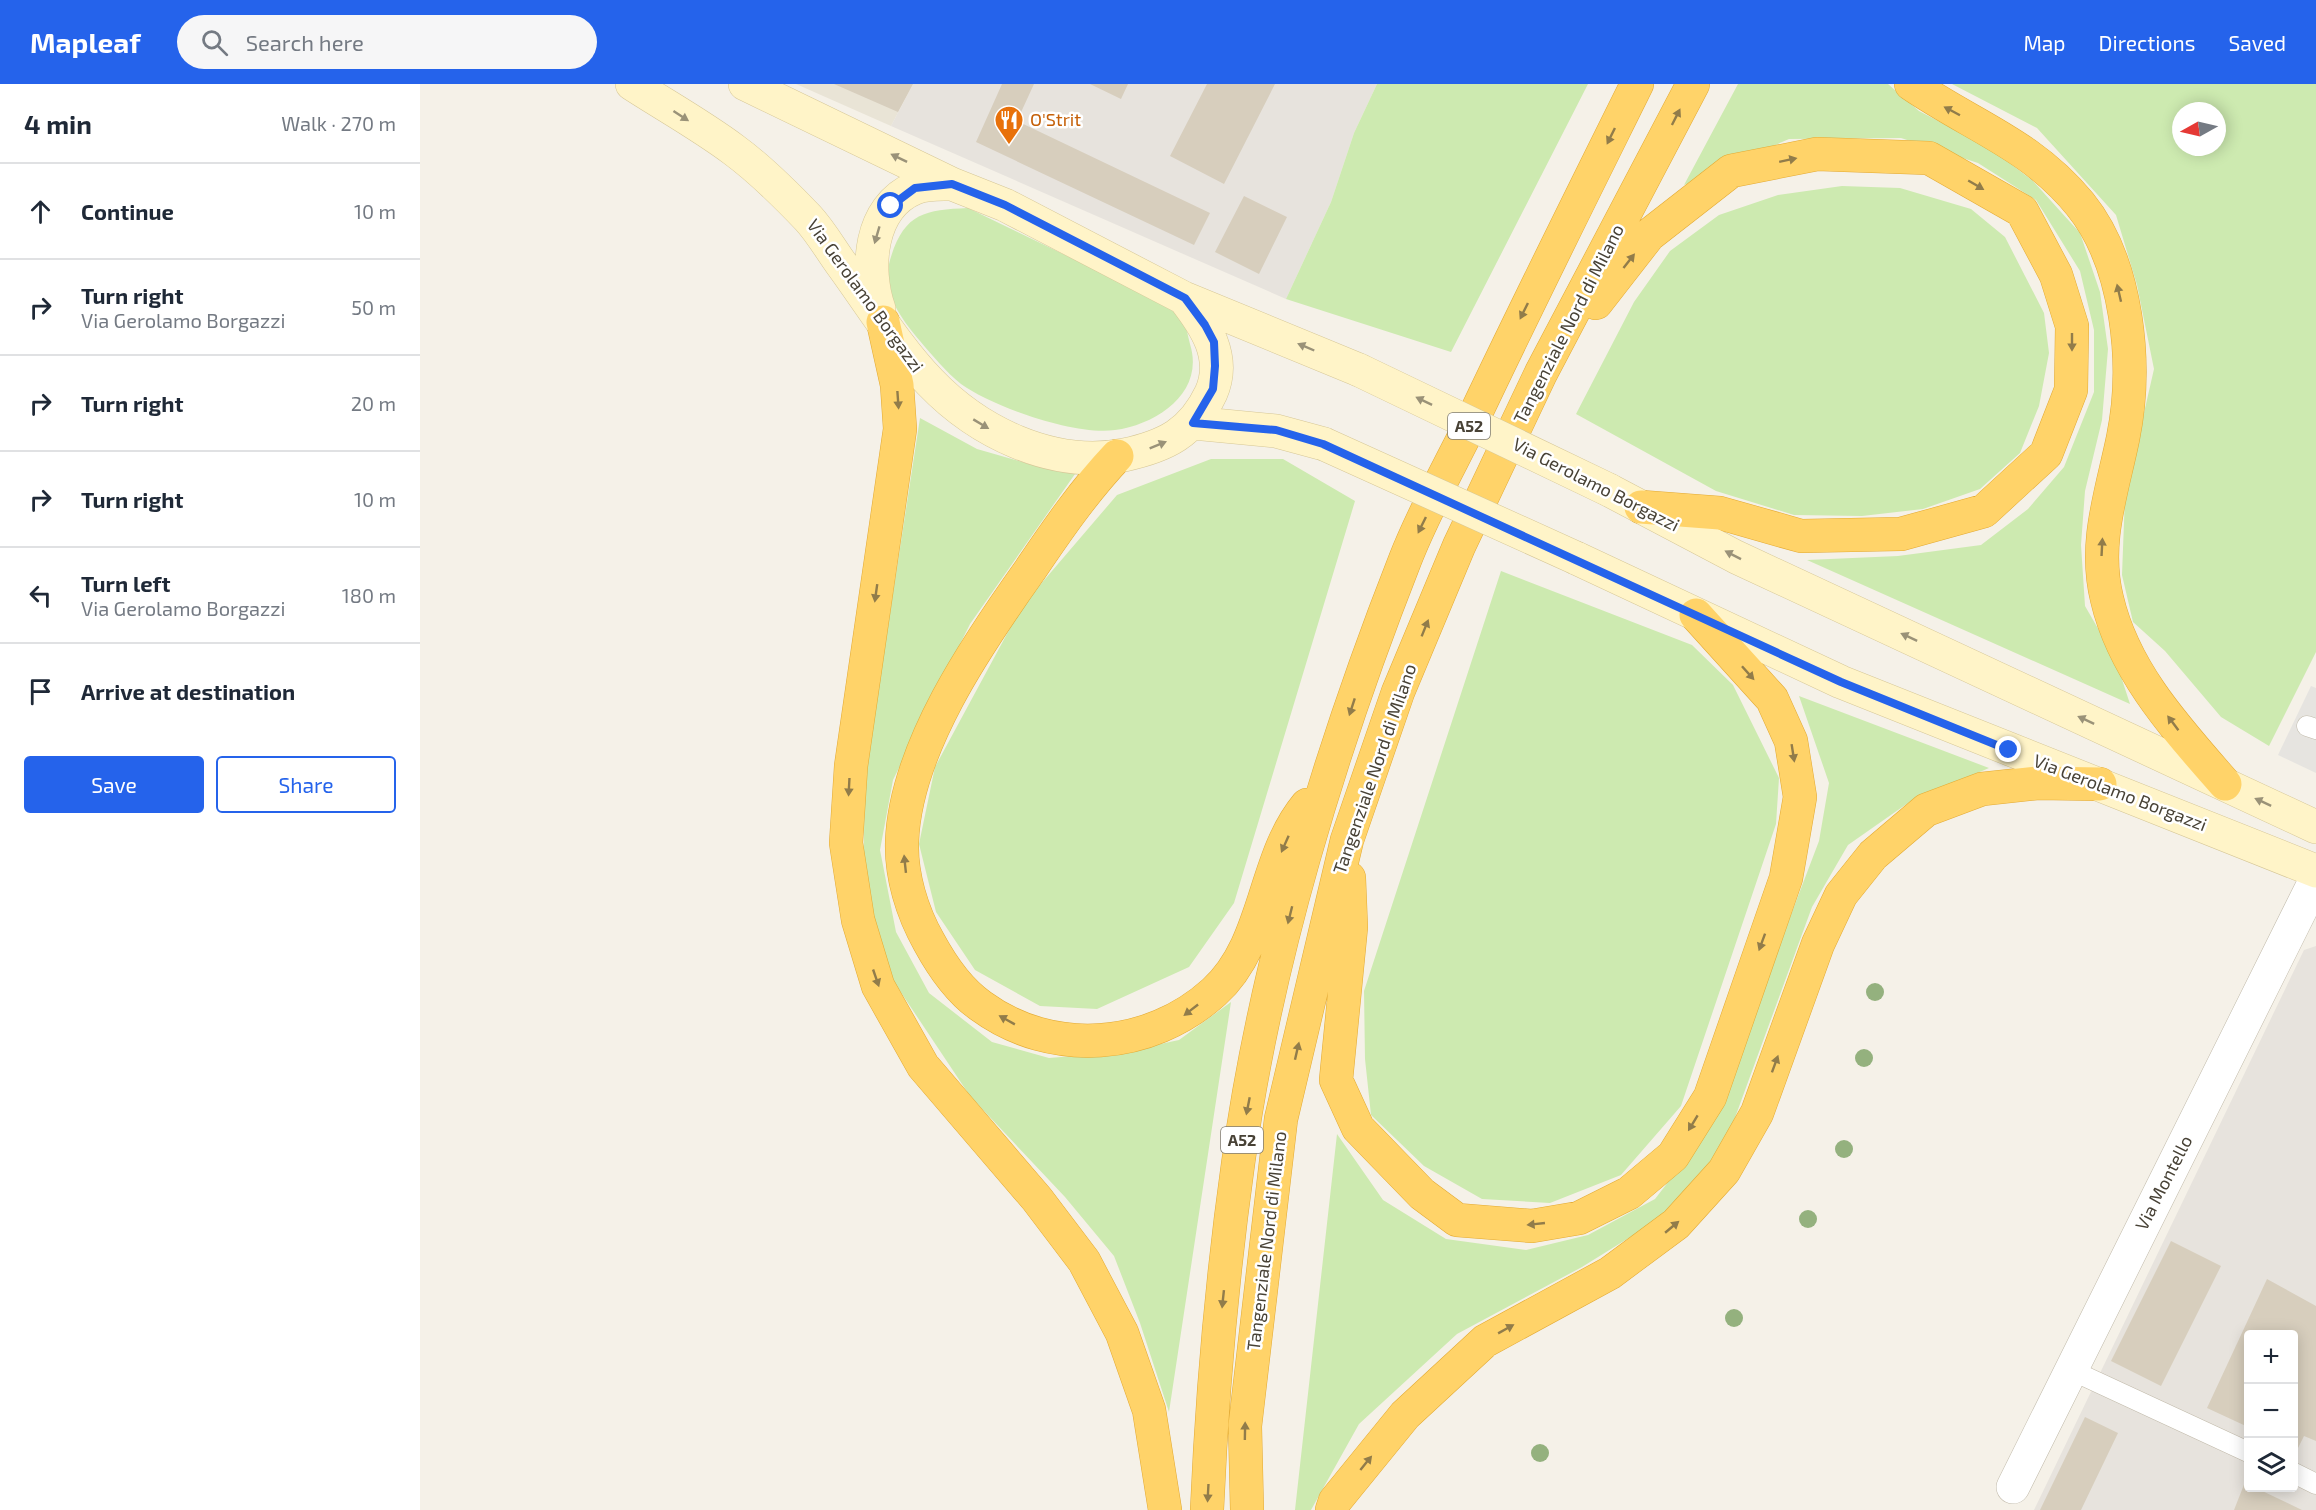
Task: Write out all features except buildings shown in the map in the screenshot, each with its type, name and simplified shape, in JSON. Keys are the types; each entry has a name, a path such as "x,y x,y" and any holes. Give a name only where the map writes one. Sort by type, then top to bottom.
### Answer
{"highway":[{"name":"Tangenziale Nord di Milano","path":"1207,1510 1220,1322 1238,1162 1264,1019 1299,878 1329,778 1354,700 1406,556 1637,84"},
{"name":"Tangenziale Nord di Milano","path":"1247,1510 1245,1426 1281,1119 1347,840 1398,692 1450,567 1541,373 1692,84"},
{"path":"1911,84 1945,107 2002,136 2041,164 2080,204 2109,248 2127,328 2130,377 2123,438 2103,523 2102,559 2106,597 2116,630 2150,692 2184,737 2225,784"},
{"path":"1541,373 1649,235 1731,171 1817,154 1929,158 2022,211 2056,275 2072,326 2071,390 2046,453 1984,511 1901,534 1802,536 1720,513 1641,507"},
{"path":"883,322 897,385 900,429 850,766 846,843 858,920 878,986 924,1066 1037,1199 1084,1261 1122,1333 1149,1410 1165,1510"},
{"path":"1117,456 1087,488 990,627 937,719 911,787 902,842 908,891 921,928 944,969 980,1006 1020,1027 1059,1040 1106,1041 1146,1033 1183,1016 1217,990 1248,946 1274,870 1297,817 1329,778"},
{"path":"1347,840 1351,927 1336,1080 1358,1128 1422,1194 1457,1220 1532,1226 1579,1218 1629,1193 1673,1156 1710,1097 1786,878 1800,796 1791,741 1772,699 1696,615"},
{"path":"1332,1510 1335,1501 1405,1415 1485,1341 1610,1273 1676,1224 1724,1171 1757,1113 1818,944 1841,895 1873,855 1926,810 1982,789 2038,783 2100,784"}],"main road":[{"name":"Via Gerolamo Borgazzi","path":"632,84 735,151 809,219 906,356 932,386 962,412 998,434 1061,456 1117,456 1158,446 1193,423 1276,430 1323,444 1576,558 1841,682 2316,871"},
{"name":"Via Gerolamo Borgazzi","path":"745,84 952,184 1005,205 1185,298 1359,370 1609,490 1736,557 2316,827"},
{"path":"883,322 872,291 870,273 874,243 883,218 891,206 915,188 952,184"},
{"path":"1185,298 1205,325 1214,342 1213,389 1193,423"}],"street":[{"name":"Via Montello","path":"2013,1487 2316,879"}],"lane":[{"path":"2071,1370 2244,1450"},
{"path":"2298,1475 2316,1484"}],"shaded area":[{"path":"796,84 913,84 891,126"},
{"path":"913,84 1377,84 1354,133 1331,202 1286,299 891,126"},
{"path":"2311,686 2316,688 2316,773 2278,755"},
{"path":"2316,946 2316,1510 2034,1510 2304,950"}],"green space":[{"path":"1377,84 1588,84 1451,352 1286,299 1331,202 1354,133"},
{"path":"1738,84 1888,84 1919,111 1990,148 2033,181 2080,233 2100,292 2108,349 2102,420 2085,491 2081,545 2085,606 2115,658 2130,704 1807,560 1898,556 1981,545 2028,509 2064,467 2094,392 2094,330 2080,271 2036,200 1978,163 1901,138 1789,139 1684,185"},
{"path":"1952,84 2316,84 2316,652 2269,746 2221,717 2165,651 2133,622 2122,575 2125,496 2154,369 2137,285 2116,215 2037,128"},
{"path":"1842,186 1900,188 1971,209 2005,237 2044,313 2049,353 2039,406 2020,453 1980,489 1923,509 1862,516 1794,515 1716,491 1576,414 1634,302 1670,251 1719,215 1778,195"},
{"path":"968,208 1156,299 1181,318 1187,330 1193,361 1191,377 1184,391 1174,403 1162,413 1131,427 1098,431 1079,429 1035,418 993,402 961,384 950,374 920,341 899,313 890,293 888,272 896,244 909,223 918,217 939,210"},
{"path":"920,418 977,449 1075,474 970,624 893,780 880,850 896,932 929,993 992,1042 1049,1058 1123,1052 1179,1040 1231,1002 1169,1412 1140,1323 1114,1256 1065,1197 970,1096 892,979 863,890 865,776"},
{"path":"1211,459 1283,459 1355,501 1234,903 1189,967 1097,1009 1040,1006 975,970 936,912 919,844 935,767 1022,606 1117,495"},
{"path":"1501,571 1692,645 1733,685 1779,778 1776,824 1681,1106 1621,1175 1550,1203 1482,1199 1424,1166 1371,1115 1365,1059 1364,991"},
{"path":"1799,696 1989,768 1908,803 1848,845 1812,907 1725,1145 1669,1213 1582,1267 1457,1334 1359,1424 1311,1510 1295,1510 1337,1134 1383,1200 1446,1239 1526,1250 1588,1235 1655,1199 1710,1128 1819,841 1829,783"}],"place":[{"name":"O'Strit","path":"1009,146"}],"route":[{"path":"891,206 915,188 952,184 1005,205 1185,298 1205,325 1214,342 1213,389 1193,423 1276,430 1323,444 1576,558 1841,682 2009,750"}]}
